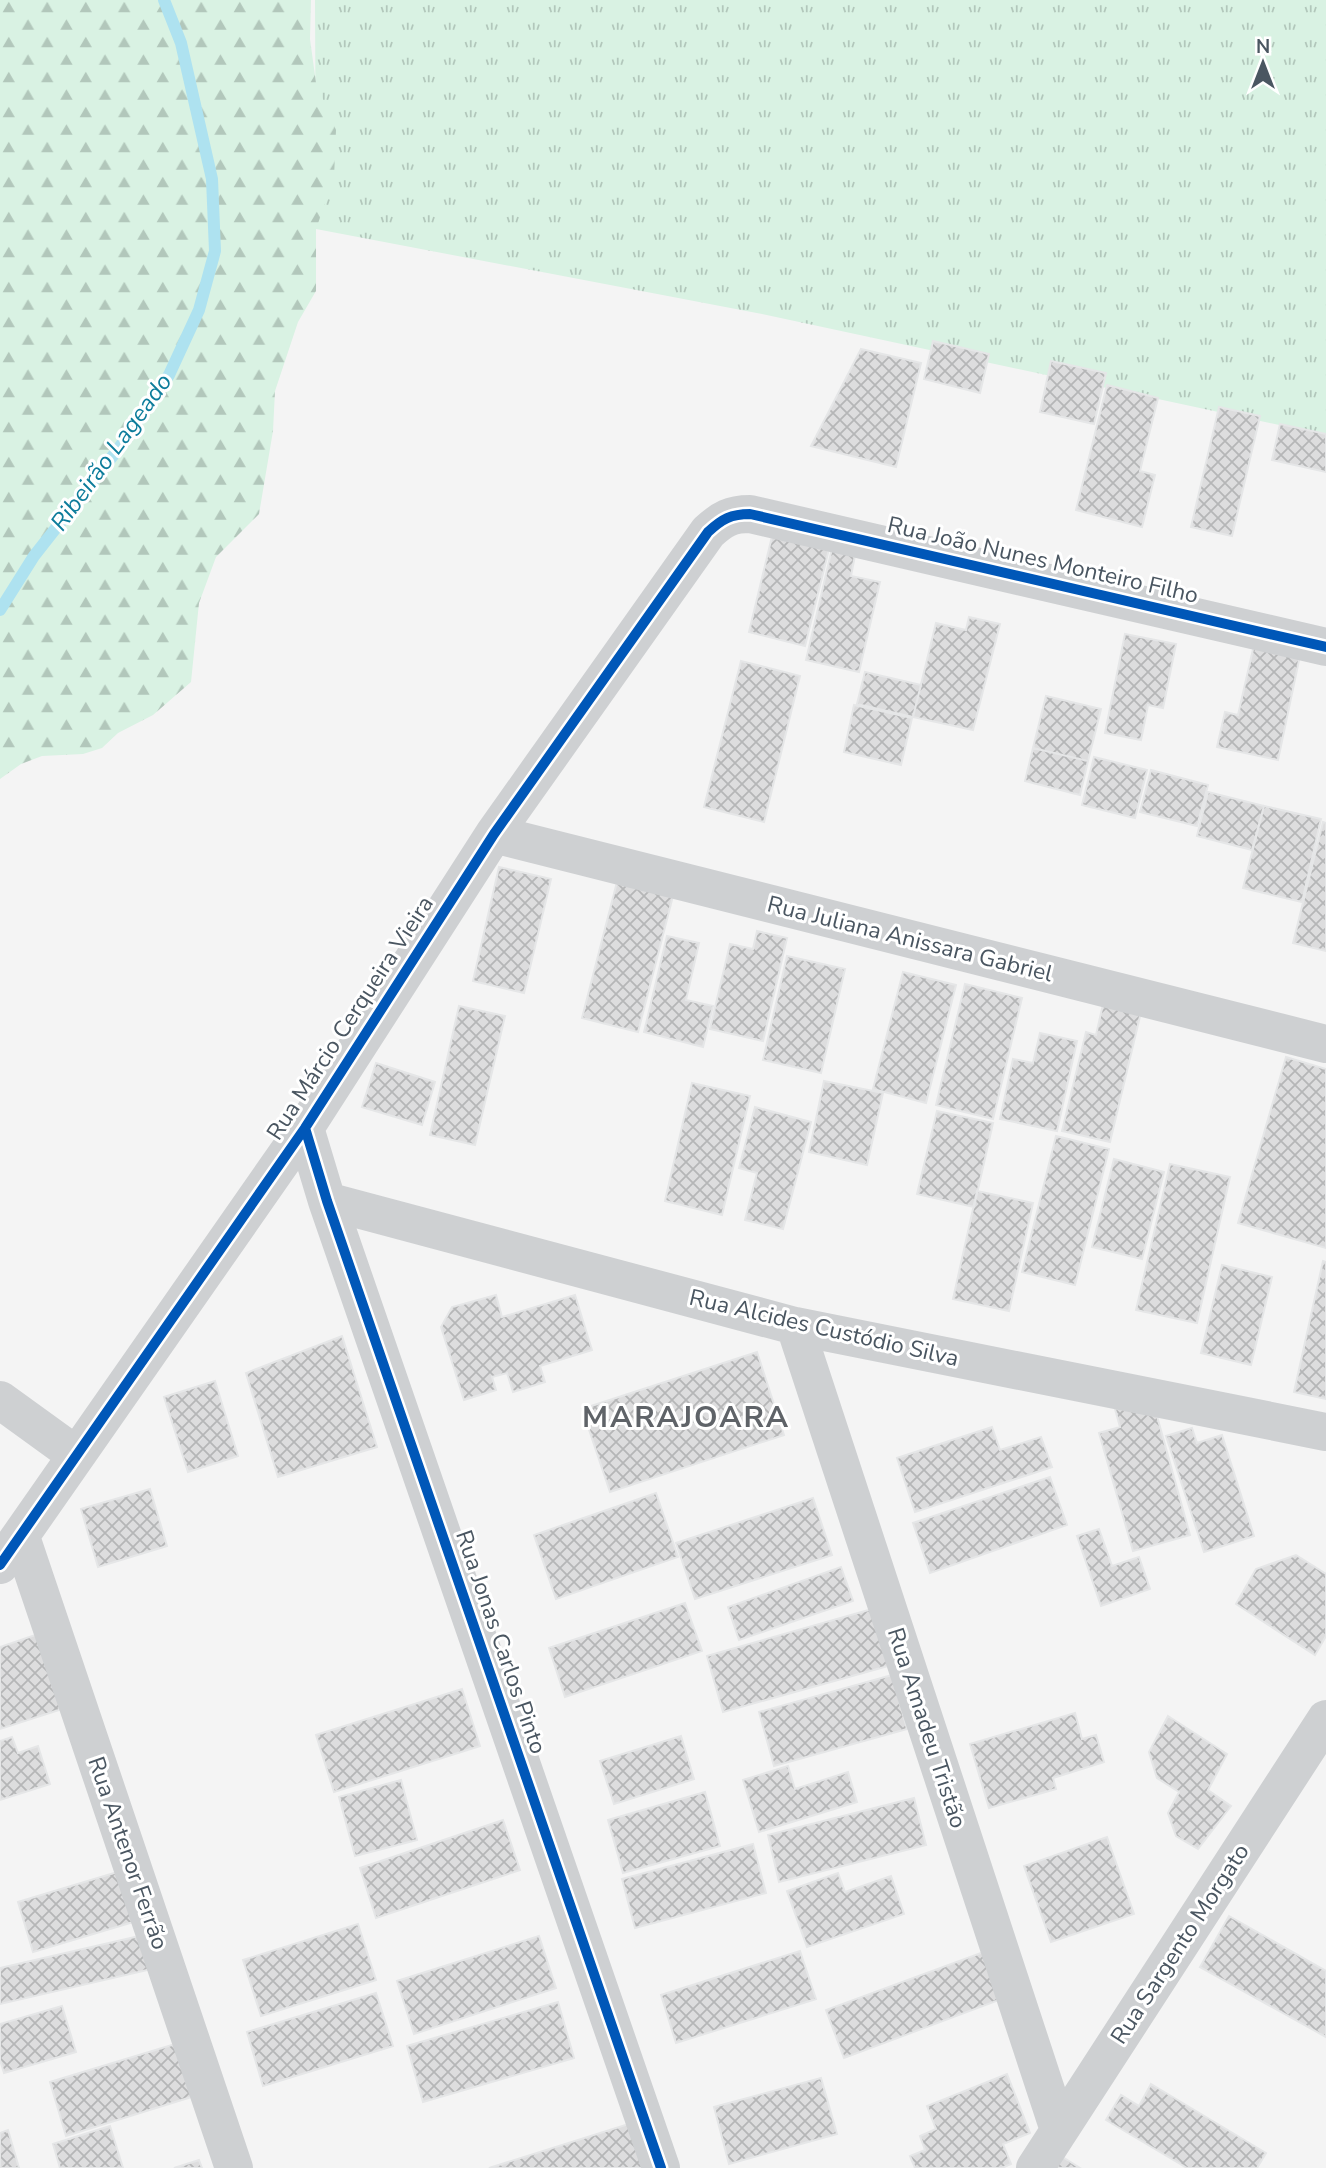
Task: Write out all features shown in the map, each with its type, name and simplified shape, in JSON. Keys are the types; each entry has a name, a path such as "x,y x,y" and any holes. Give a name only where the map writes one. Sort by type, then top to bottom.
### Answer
{"street":[{"name":"Rua Márcio Cerqueira Vieira","path":"10,1551 305,1128 494,834 708,531 734,514 750,514"},
{"name":"Rua João Nunes Monteiro Filho","path":"750,514 1326,647"},
{"name":"Rua Juliana Anissara Gabriel","path":"494,834 1326,1044"},
{"name":"Rua Jonas Carlos Pinto","path":"305,1128 327,1200 661,2168"},
{"name":"Rua Alcides Custódio Silva","path":"327,1200 795,1326 1326,1432"},
{"name":"Rua Amadeu Tristão","path":"795,1326 1059,2130"},
{"path":"0,1399 76,1455"},
{"name":"Rua Antenor Ferrão","path":"10,1551 234,2168"},
{"name":"Rua Sargento Morgato","path":"1035,2168 1326,1719"}],"green space":[{"path":"0,0 311,0 310,39 316,83 336,130 334,178 316,229 316,291 298,322 275,391 273,431 259,514 216,557 199,603 191,682 153,715 118,733 102,748 83,754 42,756 21,764 0,779"},
{"path":"315,0 1326,0 1326,435 762,314 316,229"}],"building":[{"path":"933,341 989,354 980,393 924,379"},
{"path":"861,349 921,363 896,467 811,446"},
{"path":"1051,361 1106,373 1094,424 1040,412"},
{"path":"1107,385 1158,398 1140,471 1155,475 1142,527 1076,510"},
{"path":"1219,407 1260,416 1232,536 1191,527"},
{"path":"1280,424 1326,434 1326,472 1272,460"},
{"path":"774,528 831,541 805,646 749,632"},
{"path":"834,540 857,545 851,576 880,582 859,672 806,660"},
{"path":"969,617 1000,624 973,730 913,717 936,623 966,630"},
{"path":"1125,634 1176,644 1163,708 1148,705 1141,740 1105,733"},
{"path":"1256,636 1302,646 1278,760 1217,747 1225,712 1238,715"},
{"path":"741,661 800,676 764,822 704,807"},
{"path":"865,672 921,685 913,717 857,704"},
{"path":"1046,696 1101,709 1088,761 1033,748"},
{"path":"854,705 912,718 901,765 844,752"},
{"path":"1033,748 1088,761 1080,795 1025,781"},
{"path":"1094,757 1147,770 1135,818 1082,805"},
{"path":"1151,770 1208,785 1197,826 1140,812"},
{"path":"1208,792 1264,806 1252,850 1197,836"},
{"path":"1264,806 1321,819 1302,902 1243,888"},
{"path":"1323,822 1326,823 1326,951 1293,943"},
{"path":"499,867 551,879 524,993 473,981"},
{"path":"617,882 673,896 638,1032 582,1018"},
{"path":"757,931 787,938 763,1041 710,1029 730,944 753,949"},
{"path":"667,936 699,943 686,1000 713,1006 703,1047 644,1032"},
{"path":"787,956 845,969 821,1073 763,1060"},
{"path":"903,972 956,985 926,1103 873,1089"},
{"path":"965,984 1022,998 993,1119 936,1105"},
{"path":"1104,1000 1142,1008 1110,1142 1062,1131 1086,1032 1096,1035"},
{"path":"459,1006 505,1016 475,1145 430,1135"},
{"path":"1040,1033 1077,1041 1057,1131 1000,1119 1013,1059 1033,1063"},
{"path":"1286,1057 1326,1069 1326,1248 1238,1223"},
{"path":"376,1063 435,1082 422,1125 362,1107"},
{"path":"824,1081 883,1093 867,1165 809,1152"},
{"path":"692,1083 750,1096 722,1215 665,1201"},
{"path":"755,1107 811,1122 783,1229 745,1220 757,1173 739,1168"},
{"path":"937,1111 993,1123 974,1207 917,1194"},
{"path":"1056,1136 1109,1149 1075,1285 1022,1272"},
{"path":"1114,1159 1164,1172 1142,1259 1092,1247"},
{"path":"1170,1164 1230,1177 1197,1323 1136,1310"},
{"path":"977,1191 1033,1203 1009,1311 953,1299"},
{"path":"1323,1261 1326,1262 1326,1399 1294,1392"},
{"path":"1222,1265 1272,1277 1251,1365 1201,1353"},
{"path":"496,1295 502,1317 575,1295 592,1350 540,1366 545,1382 513,1392 507,1373 492,1377 496,1390 464,1400 441,1327 452,1307"},
{"path":"342,1336 377,1447 278,1477 246,1373"},
{"path":"757,1352 784,1435 610,1492 582,1409"},
{"path":"215,1381 238,1456 188,1472 164,1397"},
{"path":"1152,1398 1190,1535 1133,1551 1099,1433 1120,1427 1115,1409"},
{"path":"992,1427 1000,1450 1041,1437 1052,1467 915,1512 897,1458"},
{"path":"1192,1428 1197,1443 1222,1435 1254,1536 1204,1552 1166,1436"},
{"path":"1050,1477 1067,1525 930,1573 913,1523"},
{"path":"150,1489 167,1546 98,1567 81,1509"},
{"path":"656,1493 678,1557 556,1599 534,1535"},
{"path":"813,1498 832,1555 695,1599 676,1543"},
{"path":"1099,1529 1112,1566 1139,1557 1150,1589 1101,1606 1077,1536"},
{"path":"1296,1555 1326,1574 1326,1636 1315,1655 1236,1604 1256,1569"},
{"path":"841,1567 853,1601 739,1640 728,1607"},
{"path":"685,1603 702,1651 565,1697 549,1648"},
{"path":"872,1609 888,1666 723,1712 707,1656"},
{"path":"41,1633 65,1708 0,1729 0,1647"},
{"path":"892,1675 907,1729 774,1766 759,1712"},
{"path":"462,1689 480,1746 334,1792 316,1735"},
{"path":"1075,1713 1082,1739 1096,1735 1104,1762 1053,1778 1056,1789 989,1808 970,1744"},
{"path":"1168,1716 1227,1754 1208,1790 1231,1806 1198,1849 1176,1836 1168,1813 1179,1792 1157,1778 1149,1752"},
{"path":"681,1736 694,1779 614,1804 600,1761"},
{"path":"12,1737 18,1753 38,1746 50,1784 0,1800 0,1741"},
{"path":"788,1766 795,1789 848,1772 857,1802 759,1832 743,1780"},
{"path":"401,1780 417,1840 355,1856 339,1797"},
{"path":"705,1792 720,1846 623,1873 608,1820"},
{"path":"914,1798 926,1845 779,1882 768,1835"},
{"path":"503,1820 520,1870 376,1918 360,1868"},
{"path":"1107,1837 1134,1914 1051,1942 1024,1866"},
{"path":"753,1844 766,1893 635,1928 622,1879"},
{"path":"124,1870 140,1920 33,1952 18,1902"},
{"path":"838,1873 845,1892 891,1876 904,1914 807,1947 787,1891"},
{"path":"1229,1916 1326,1971 1326,2037 1200,1967"},
{"path":"358,1924 376,1980 261,2016 243,1960"},
{"path":"148,1934 156,1968 0,2004 0,1968"},
{"path":"539,1936 556,1988 414,2034 397,1981"},
{"path":"989,1950 1007,1997 844,2058 826,2010"},
{"path":"800,1951 816,1999 676,2043 661,1995"},
{"path":"376,1993 393,2046 263,2086 247,2032"},
{"path":"558,2002 574,2058 423,2102 407,2046"},
{"path":"62,2006 76,2052 4,2073 0,2060 0,2024"},
{"path":"185,2041 201,2094 66,2136 50,2082"},
{"path":"1007,2074 1030,2133 1003,2144 1011,2164 1002,2168 915,2168 910,2156 925,2150 920,2136 936,2129 927,2106"},
{"path":"821,2078 837,2134 729,2164 714,2107"},
{"path":"1151,2084 1266,2153 1257,2168 1187,2168 1106,2120 1121,2095 1139,2106"},
{"path":"635,2122 649,2168 489,2168"},
{"path":"110,2126 123,2168 60,2168 53,2144"},
{"path":"8,2130 19,2168 0,2168 0,2133"},
{"path":"1061,2156 1080,2168 1054,2168"},
{"path":"199,2160 202,2168 174,2168"}],"waterway":[{"name":"Ribeirão Lageado","path":"0,610 34,556 119,448 169,375 199,310 215,251 212,179 181,43 164,0"}],"cycle path":[{"path":"0,1565 305,1128 494,834 708,532 718,524 732,516 750,514 1326,647"},
{"path":"305,1128 327,1201 661,2168"}],"district":[{"name":"MARAJOARA","path":"686,1417"}]}
